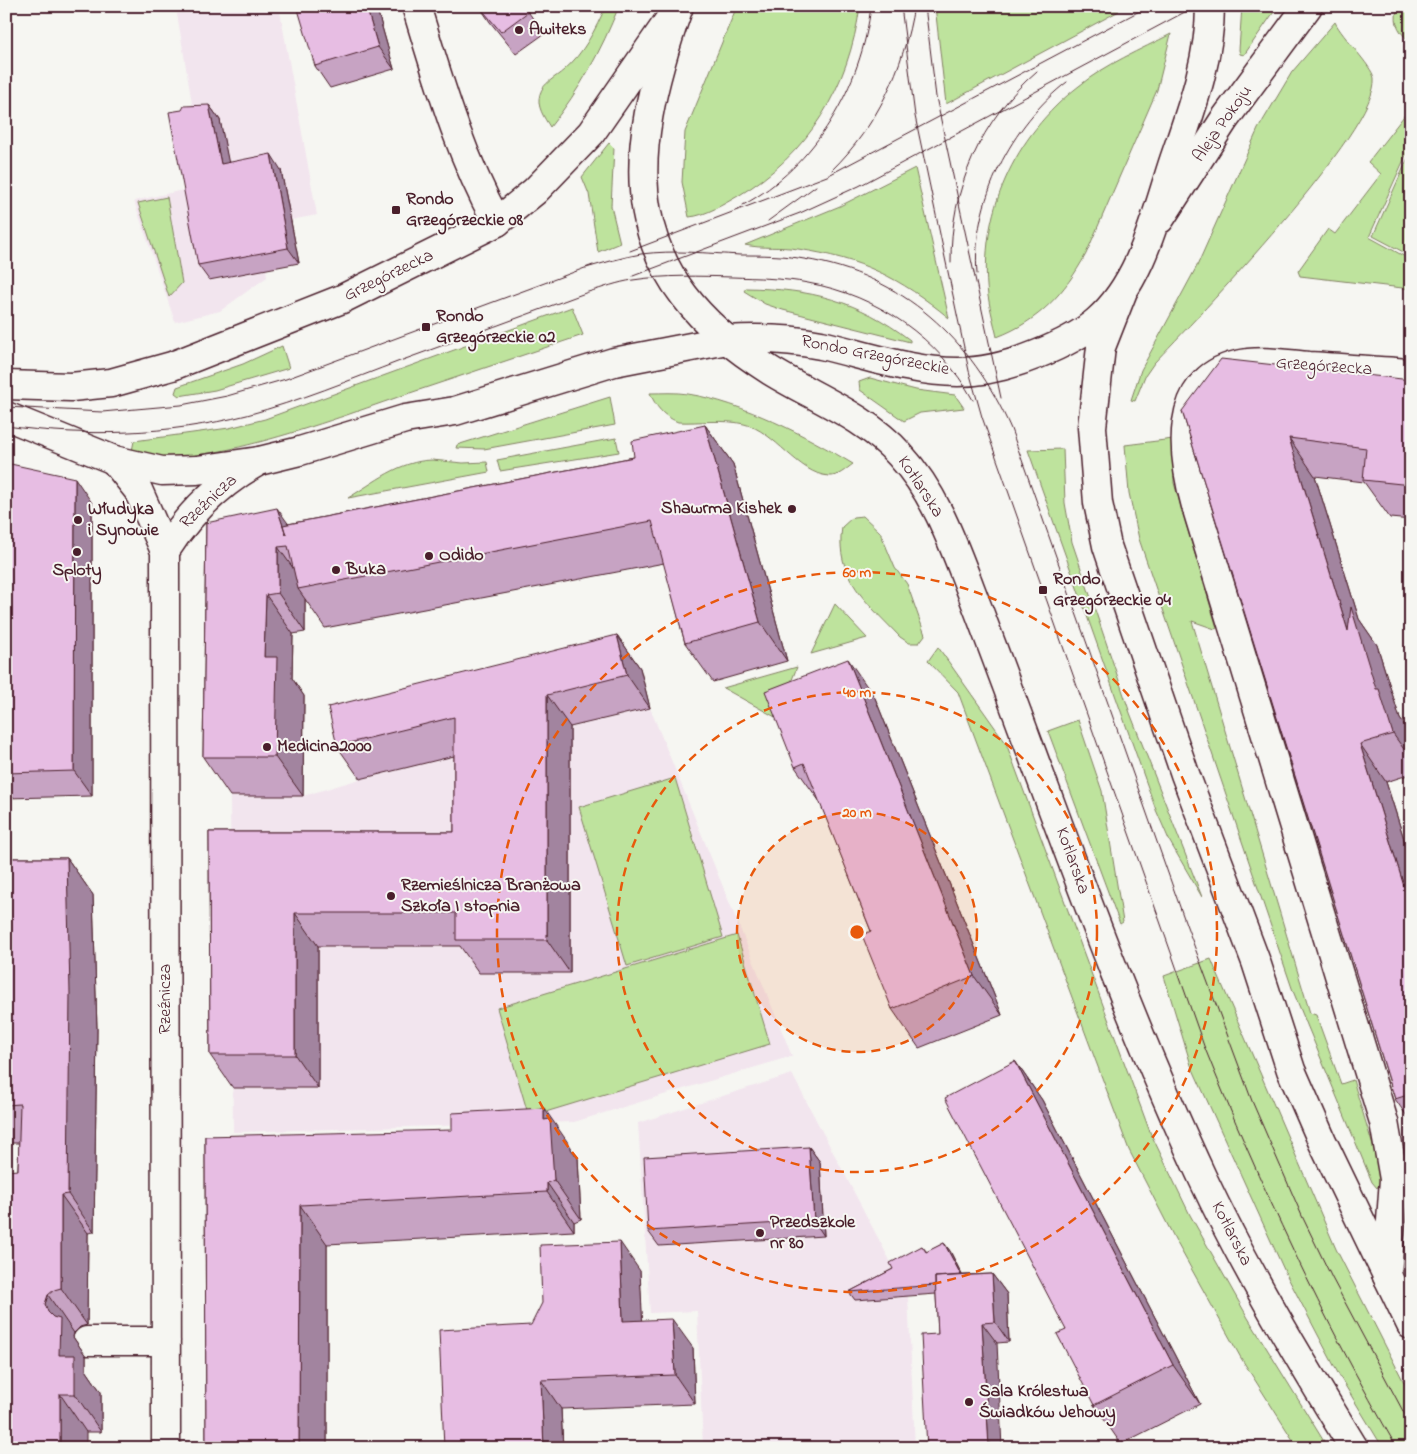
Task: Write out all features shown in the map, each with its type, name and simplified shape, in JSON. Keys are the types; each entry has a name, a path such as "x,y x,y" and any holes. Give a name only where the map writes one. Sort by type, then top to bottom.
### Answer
{"street":[{"path":"416,6 455,133 476,183 497,222"},
{"path":"678,6 654,94 644,150 644,199 652,237 671,277 686,298 727,340"},
{"name":"Grzegórzecka","path":"6,385 71,387 111,383 172,366 342,300 497,222 536,191 591,133 665,28 678,6"},
{"name":"Rondo Grzegórzeckie","path":"727,340 756,338 790,340 930,370 981,372 1022,360 1078,336 1097,322 1123,291 1145,246 1196,94 1206,55 1210,6"},
{"name":"Aleja Pokoju","path":"1145,246 1172,199 1224,120 1308,6"},
{"path":"1123,291 1101,347 1092,427 1098,503 1107,546 1186,774 1256,962 1291,1070 1322,1141 1411,1326"},
{"path":"6,416 114,460 144,468 178,471 260,461 300,452 405,419 455,411 614,362 727,340"},
{"name":"Kotlarska","path":"727,340 781,377 839,408 873,430 899,453 931,496 948,531 970,588 1104,948 1189,1147 1264,1299 1354,1448"},
{"name":"Grzegórzecka","path":"1387,1276 1394,1179 1384,1122 1190,480 1187,432 1189,411 1202,382 1212,374 1237,365 1262,362 1411,373"},
{"name":"Rzeźnicza","path":"114,460 138,490 165,551 166,1448"},
{"name":"Rzeźnicza","path":"165,551 182,524 205,501 229,480 260,461"},
{"path":"87,1341 166,1341"}],"shaded area":[{"path":"183,6 279,6 317,215 291,220 299,263 266,268 267,277 220,311 175,322 134,201 188,189 195,121 176,8"},
{"path":"650,708 792,1056 574,1122 233,1132 230,796 303,796 360,779"},
{"name":"Przedszkole nr 80","path":"792,1074 908,1295 915,1448 703,1448 697,1311 650,1313 638,1123"}],"green space":[{"path":"606,6 619,6 589,70 571,99 550,127 539,103 542,90 583,49"},
{"path":"737,6 860,6 855,36 835,91 822,116 805,139 763,179 738,196 714,209 689,217 682,182 685,132"},
{"path":"935,6 1082,6 1119,11 946,104"},
{"path":"1242,6 1278,6 1244,55 1240,54 1239,50"},
{"path":"1398,6 1411,6 1411,42 1400,30 1396,22"},
{"path":"1335,22 1372,73 1374,78 1368,103 1348,138 1318,179 1243,268 1154,363 1145,376 1135,401 1131,400 1141,370 1197,266 1258,129 1292,72"},
{"path":"1171,34 1157,90 1086,254 1078,268 1060,293 1038,314 1026,323 997,337 988,296 986,265 989,236 995,207 1005,179 1019,153 1036,128 1056,106 1089,78"},
{"path":"1411,107 1411,144 1369,237 1411,260 1411,289 1300,276 1298,271 1328,229 1335,234 1381,174 1368,162"},
{"path":"609,143 614,148 611,206 620,243 598,252 589,194 582,177"},
{"path":"1411,151 1411,256 1373,236"},
{"path":"915,168 949,318 913,291 861,264 798,249 745,245 840,206"},
{"path":"167,197 182,283 169,297 138,203"},
{"path":"746,288 791,291 832,299 852,306 891,326 910,340 910,342 783,310 765,304 744,291"},
{"path":"572,307 583,335 310,427 229,449 191,456 158,457 132,451 134,441 229,428 265,419"},
{"path":"282,346 289,368 215,390 179,396 175,393 177,387 243,364"},
{"path":"870,378 916,390 955,395 964,408 920,413 904,421 860,390 859,382"},
{"path":"650,393 688,394 709,398 752,412 794,431 853,464 836,475 829,476 818,473 797,461 755,428 744,424 719,421 678,422 673,420 661,411"},
{"path":"610,397 615,425 484,449 456,448 457,445"},
{"path":"616,438 619,452 500,471 497,460"},
{"path":"1173,439 1174,483 1217,628 1215,629 1192,621 1310,1013 1316,1015 1341,1084 1353,1080 1376,1156 1380,1183 1377,1188 1372,1182 1293,991 1139,539 1129,493 1125,445"},
{"path":"1063,449 1065,503 1072,542 1130,713 1202,897 1170,842 1156,810 1028,450"},
{"path":"432,460 463,463 487,462 489,472 348,498 398,468 420,461"},
{"path":"863,516 880,532 895,568 907,584 925,635 919,643 909,643 900,637 866,601 856,589 849,576 843,561 841,545 842,527 853,517"},
{"path":"835,604 867,638 811,654"},
{"path":"938,647 1006,743 1150,1132 1190,1215 1248,1318 1328,1448 1298,1448 1241,1358 1177,1243 1129,1150 958,692 928,661"},
{"path":"797,667 777,718 723,688"},
{"path":"1078,720 1102,791 1123,922 1120,924 1048,731"},
{"path":"675,778 723,937 627,966 579,807"},
{"path":"737,935 770,1044 529,1117 497,1008"},
{"path":"1211,959 1336,1249 1411,1396 1411,1448 1383,1448 1340,1377 1285,1272 1191,1065 1164,976"}],"building":[{"path":"297,6 366,6 378,47 315,66"},
{"path":"479,6 524,6 528,12 501,32"},
{"path":"209,105 221,164 271,154 288,248 198,265 169,112 182,110 184,106"},
{"path":"1221,359 1411,380 1411,485 1363,480 1366,448 1289,438 1348,631 1351,607 1376,689 1379,689 1393,734 1360,744 1411,909 1411,1094 1395,1099 1182,411"},
{"path":"705,425 760,622 685,643 652,521 298,589 288,546 278,547 278,593 266,595 264,657 277,657 275,757 203,757 206,523 277,508 286,535 283,525 634,457 632,441"},
{"path":"6,463 75,478 74,771 6,773"},
{"path":"617,635 627,675 547,695 547,940 456,940 456,913 295,913 295,1055 210,1055 209,832 454,832 454,717 337,746 328,707"},
{"path":"848,659 974,976 892,1009 862,935 871,931 804,763 795,767 765,691"},
{"path":"6,858 67,858 70,993 68,1194 61,1195 61,1288 54,1290 48,1295 45,1304 48,1312 53,1317 60,1319 59,1355 75,1355 75,1394 60,1394 60,1448 6,1448 6,1171 18,1170 20,1104 6,1105"},
{"path":"1015,1061 1173,1365 1094,1405 1057,1334 1066,1330 945,1098"},
{"path":"544,1108 544,1120 550,1119 554,1180 547,1183 547,1192 300,1205 299,1448 206,1448 205,1136 452,1130 452,1113"},
{"path":"809,1147 814,1221 648,1231 644,1157"},
{"path":"620,1242 623,1321 672,1319 675,1375 541,1380 544,1448 444,1448 439,1330 531,1325 542,1303 540,1245"},
{"path":"944,1243 961,1275 935,1277 935,1285 849,1292 893,1269 890,1263 922,1246 926,1252"},
{"path":"992,1274 995,1322 982,1323 989,1448 927,1448 921,1335 938,1334 935,1277"}],"tram line":[{"path":"743,205 769,189 792,169 813,146 831,121 846,94 857,65 866,36 871,6"},
{"path":"901,6 915,116 969,371 982,417 1204,1046 1247,1149 1293,1250 1343,1350 1397,1448"},
{"path":"832,170 862,135 886,95 896,74 903,52 914,6"},
{"path":"925,6 936,97 1001,398"},
{"path":"630,251 827,176 1149,6"},
{"path":"633,276 800,213 859,186 1196,6"},
{"path":"951,263 952,235 956,209 963,182 973,157 985,133 1000,111 1017,90 1037,71"},
{"path":"977,274 977,247 981,220 988,193 999,167 1013,142 1029,120 1047,99 1067,82"},
{"path":"768,221 816,186"},
{"path":"586,268 641,254 678,252 788,257 840,267 873,280 903,296 930,316 954,340 976,367 995,397 1011,429 1186,924 1252,1101 1302,1216 1332,1278 1411,1426"},
{"path":"6,407 102,412 181,405 227,396 286,379 593,265"},
{"path":"6,426 36,430 96,433 157,430 217,422 305,397 588,292 627,281 682,276 789,280 834,289 858,298 882,309 924,339 943,357 973,400"}],"place":[{"name":"Awiteks","path":"519,30"},
{"name":"Rondo Grzegórzeckie 08","path":"396,210"},
{"name":"Rondo Grzegórzeckie 02","path":"426,327"},
{"name":"Shawrma Kishek","path":"792,509"},
{"name":"Włudyka i Synowie","path":"78,520"},
{"name":"Sploty","path":"77,552"},
{"name":"Odido","path":"429,556"},
{"name":"Buka","path":"336,570"},
{"name":"Rondo Grzegórzeckie 04","path":"1043,590"},
{"name":"Medicina2000","path":"267,747"},
{"name":"Rzemieślnicza Branżowa Szkoła I stopnia","path":"391,896"},
{"name":"Przedszkole nr 80","path":"760,1233"},
{"name":"Sala Królestwa Świadków Jehowy","path":"969,1402"}]}
